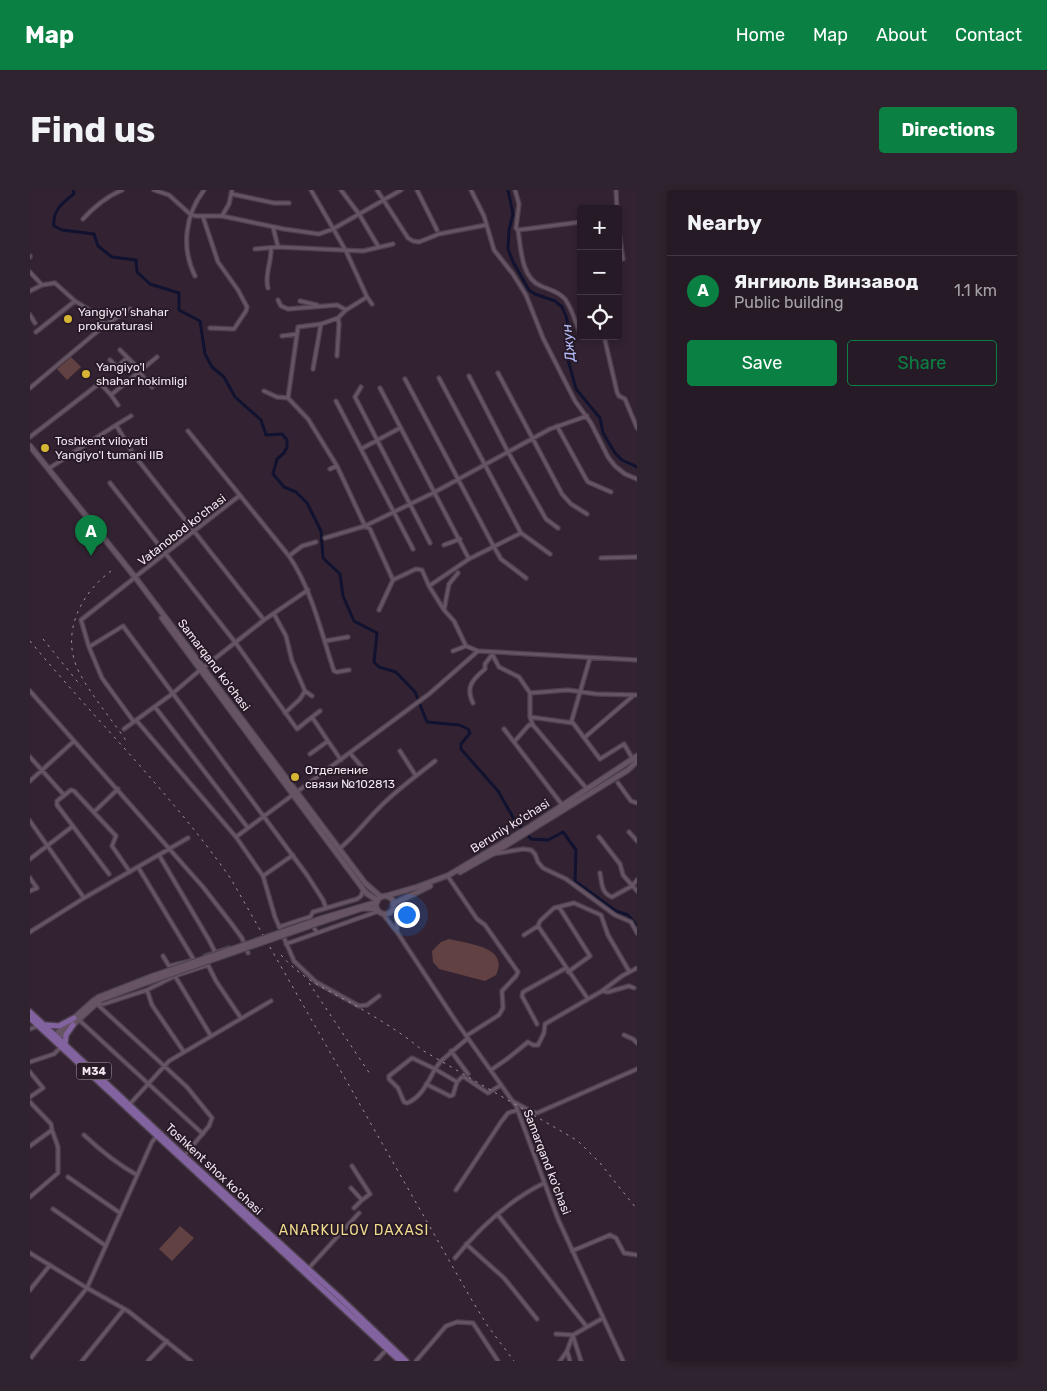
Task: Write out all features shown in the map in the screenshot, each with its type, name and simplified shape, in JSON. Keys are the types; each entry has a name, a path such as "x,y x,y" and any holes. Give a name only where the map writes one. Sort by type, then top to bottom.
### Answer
{"main road":[{"name":"Samarqand ko'chasi","path":"30,448 134,578 202,668 295,793 365,892 380,899"},
{"name":"Beruniy ko'chasi","path":"564,807 604,777 634,758"},
{"name":"Beruniy ko'chasi","path":"324,920 363,908 390,912 393,905 406,896 450,878 564,807 620,775 632,766 634,758"},
{"path":"604,777 602,782 608,782"},
{"name":"Samarqand ko'chasi","path":"295,793 365,883 380,899"},
{"name":"Beruniy ko'chasi","path":"56,1038 97,1001 450,875 491,853"},
{"path":"360,906 364,900 365,892"},
{"path":"379,911 380,899 391,899 393,905"},
{"name":"Toshkent shox ko'chasi","path":"30,1012 40,1025"},
{"name":"Toshkent shox ko'chasi","path":"30,1018 56,1038 156,1136 400,1361"},
{"path":"40,1025 57,1026 75,1020"},
{"path":"63,1046 75,1020"},
{"name":"Toshkent shox ko'chasi","path":"63,1046 339,1296 406,1361"}],"street":[{"path":"83,219 114,193 122,190"},
{"path":"154,190 169,195 190,214 202,217 222,216 313,234 324,233 333,229 401,190"},
{"path":"195,276 188,264 185,244 190,214 204,190"},
{"path":"310,190 346,251 367,298 372,304"},
{"path":"341,190 359,214 378,246"},
{"path":"377,190 408,238 416,242 423,242 439,234 486,225"},
{"path":"417,190 437,230"},
{"path":"472,190 484,216 494,250 513,274 526,295 543,338 575,401 587,416 608,458 625,474 637,479"},
{"path":"515,190 519,204 516,226 522,256 530,280 539,286 553,290 564,298 573,312 577,324"},
{"path":"616,190 617,205"},
{"path":"222,216 232,192 274,203 289,203"},
{"path":"202,217 218,262 238,290 247,307 234,329 210,328"},
{"path":"518,230 577,223"},
{"path":"273,227 278,247"},
{"path":"255,249 278,247 363,251 393,244"},
{"path":"268,288 266,283 271,255 270,248"},
{"path":"622,250 623,259"},
{"path":"30,272 42,285"},
{"path":"30,291 51,282 55,283 96,314 105,325"},
{"path":"288,398 297,329 300,326 320,324 338,318 346,310 367,298"},
{"path":"36,332 75,300"},
{"path":"278,300 281,306 288,310 337,305 346,310"},
{"path":"300,301 320,306"},
{"path":"30,388 105,325 130,309"},
{"path":"30,315 35,323"},
{"path":"337,356 338,318"},
{"path":"313,370 320,324"},
{"path":"282,336 297,334"},
{"path":"605,340 617,392 619,396 625,399 637,428"},
{"path":"120,350 152,387"},
{"path":"111,395 157,357"},
{"path":"110,360 116,367 127,358"},
{"path":"498,373 562,494 571,504 587,514"},
{"path":"469,376 508,452 546,519 558,528"},
{"path":"439,378 520,533 550,554"},
{"path":"405,380 501,559 526,578"},
{"path":"30,437 100,383 118,405"},
{"path":"361,387 355,397 430,544"},
{"path":"380,388 469,559"},
{"path":"264,391 277,397 288,398 308,419 337,466 365,526 370,529 393,580"},
{"path":"336,401 414,549"},
{"path":"47,469 131,416"},
{"path":"325,538 365,526 435,492 557,426 587,416"},
{"path":"116,425 134,456 264,620"},
{"path":"557,426 588,482 611,492"},
{"path":"361,449 401,428"},
{"path":"188,431 300,573 308,590 334,671 349,670"},
{"path":"330,469 337,466"},
{"path":"110,483 235,642 297,729 320,711"},
{"name":"Vatanobod ko'chasi","path":"239,496 81,620 89,648 102,678 135,721 236,837 264,876 279,927 294,961 316,982 359,1006 367,1005 380,996"},
{"path":"429,586 469,559 520,533"},
{"path":"444,545 460,539"},
{"path":"288,556 302,546 316,542"},
{"path":"601,558 637,557"},
{"path":"379,610 393,580 419,569 422,570 429,586 444,610 454,621 466,646 491,654 637,660"},
{"path":"444,610 447,587 458,573"},
{"path":"124,729 172,694 264,620 308,590"},
{"path":"274,614 286,636 292,661 305,691 312,696"},
{"path":"89,648 122,626 293,855 323,900 326,908"},
{"path":"324,641 348,637"},
{"path":"453,651 466,646"},
{"path":"236,837 429,694 478,651"},
{"path":"491,654 499,667 519,677 530,694 530,717 533,725 587,790"},
{"path":"473,703 469,696 472,680 485,669 485,664 491,654"},
{"path":"571,722 590,658"},
{"path":"530,694 562,690 636,695"},
{"path":"30,691 170,848 231,923 248,953"},
{"path":"285,713 300,699 305,691"},
{"path":"584,738 636,695"},
{"path":"155,707 248,828"},
{"path":"312,717 341,760"},
{"path":"530,717 573,723 600,759 624,744 634,758"},
{"path":"514,742 529,725 533,725"},
{"path":"504,729 564,807"},
{"path":"30,781 74,741"},
{"path":"310,754 328,741"},
{"path":"400,751 416,776"},
{"path":"350,753 367,773"},
{"path":"30,757 64,795"},
{"path":"339,849 354,837 377,810 435,762"},
{"path":"620,775 617,779 618,783 631,801 637,803"},
{"path":"608,782 618,783"},
{"path":"94,812 118,789"},
{"path":"109,874 57,805 58,801 71,790 74,790 116,836 112,846 130,872"},
{"path":"30,822 84,898"},
{"path":"30,859 73,826"},
{"path":"629,832 637,840"},
{"path":"599,837 620,864 623,875 637,891"},
{"path":"30,932 84,898 188,838"},
{"path":"491,853 523,849 531,850 543,868 566,879 615,915 631,922 637,932"},
{"path":"158,855 210,940 215,952"},
{"path":"264,876 293,855"},
{"path":"138,867 194,960"},
{"path":"600,873 604,891 606,895 612,897 632,886 637,880"},
{"path":"30,878 37,888 30,891"},
{"path":"450,878 476,919 485,925 518,972 502,990 503,1008 499,1015 467,1037 451,1051 441,1061 435,1069 426,1084 414,1100 407,1103 404,1102 398,1088 389,1079 389,1076 412,1058 435,1069 457,1082"},
{"path":"279,927 309,917 313,912 357,898 365,892"},
{"path":"524,935 538,926 540,921 554,908 574,903 601,914 608,934 629,971"},
{"name":"Samarqand ko'chasi","path":"393,905 397,914 397,932"},
{"path":"538,1024 522,996 523,992 590,956 559,907"},
{"name":"Samarqand ko'chasi","path":"379,911 397,932 517,1110 572,1251 623,1361"},
{"name":"Beruniy ko'chasi","path":"286,944 379,911"},
{"path":"309,917 317,933"},
{"path":"538,926 588,999"},
{"path":"170,966 244,943"},
{"path":"164,956 211,1036"},
{"path":"205,956 216,981 241,1018"},
{"path":"97,1001 147,990 175,976 208,965"},
{"path":"491,1070 507,1060 528,1042 538,1045 544,1033 545,1024 602,991 629,971 637,968"},
{"path":"602,991 608,992 629,986 634,988"},
{"path":"147,990 152,1005 184,1052"},
{"path":"97,1001 187,1087 212,1118 210,1126 184,1156"},
{"path":"129,1105 164,1066 184,1052 271,1001"},
{"path":"75,1020 203,1134"},
{"path":"30,1029 40,1025"},
{"path":"624,1035 637,1043"},
{"path":"30,1062 54,1054 63,1046"},
{"path":"451,1051 468,1074"},
{"path":"512,1101 537,1113 637,1069"},
{"path":"30,1072 43,1088 30,1097"},
{"path":"426,1084 450,1096 453,1095 457,1082 462,1077 488,1093 501,1085"},
{"path":"30,1102 50,1124 58,1147 58,1173 30,1197"},
{"path":"456,1190 501,1122 508,1113 517,1110"},
{"path":"30,1146 52,1130"},
{"path":"84,1135 98,1148 137,1175"},
{"path":"30,1359 87,1288 156,1136"},
{"path":"352,1166 370,1194 354,1208"},
{"path":"68,1177 120,1213"},
{"path":"455,1258 478,1230 510,1203 544,1183"},
{"path":"351,1188 362,1200"},
{"path":"53,1209 106,1246"},
{"path":"308,1269 359,1213"},
{"path":"498,1215 587,1327"},
{"path":"572,1251 610,1235 616,1238 624,1253 637,1255"},
{"path":"466,1244 504,1278 537,1319"},
{"path":"30,1253 128,1311 191,1361"},
{"path":"30,1290 50,1265"},
{"path":"82,1361 124,1309"},
{"path":"556,1334 573,1335 602,1318"},
{"path":"416,1361 446,1326 457,1322 473,1323 498,1361"},
{"path":"560,1361 567,1351 573,1335"},
{"path":"573,1335 581,1361"},
{"path":"148,1361 167,1342"},
{"path":"376,1361 387,1349"},
{"path":"567,1351 570,1361"},
{"path":"419,1357 423,1361"}],"shaded area":[{"path":"71,357 81,367 67,380 57,369"},
{"path":"449,939 475,945 492,952 497,958 499,965 496,975 485,981 439,969 433,962 432,951 441,942"},
{"path":"180,1226 194,1238 172,1261 159,1249"}],"waterway":[{"path":"73,190 74,194 57,211 54,226 62,230 94,234 98,246 112,257 136,260 137,272 150,284 179,293 179,310 200,321 205,354 212,367 224,377 235,397 261,420 266,435 282,434 287,440 287,447 284,453 277,459 273,474 284,487 296,492 307,503 321,531 323,558 340,574 343,596 354,621 377,633 374,662 379,667 396,672 415,692 427,722 459,725 468,729 470,733 461,744 461,749 498,791 514,819 531,839 548,840 563,832 576,850 575,881 616,911 628,915 637,926"},
{"name":"Джун","path":"508,190 513,214 509,230 508,249 513,262 529,290 555,301 562,307 568,325 567,356 576,389 600,418 603,433 615,453 622,460 637,467"}],"railway":[{"path":"111,571 90,591 82,603 76,616 72,643 74,658 79,672 127,742"},
{"path":"43,639 81,686"},
{"path":"30,641 184,817 231,879 470,1297 487,1325 514,1361"},
{"path":"281,955 314,982 378,1019 422,1050 578,1141 600,1163 636,1208"},
{"path":"309,983 370,1074"}],"place":[{"name":"Yangiyo'l shahar prokuraturasi","path":"68,319"},
{"name":"Yangiyo'l shahar hokimligi","path":"86,374"},
{"name":"Toshkent viloyati Yangiyo'l tumani IIB","path":"45,448"},
{"name":"Янгиюль Винзавод","path":"91,556"},
{"name":"Отделение связи №102813","path":"295,777"}],"district":[{"name":"ANARKULOV DAXASI","path":"354,1230"}]}
